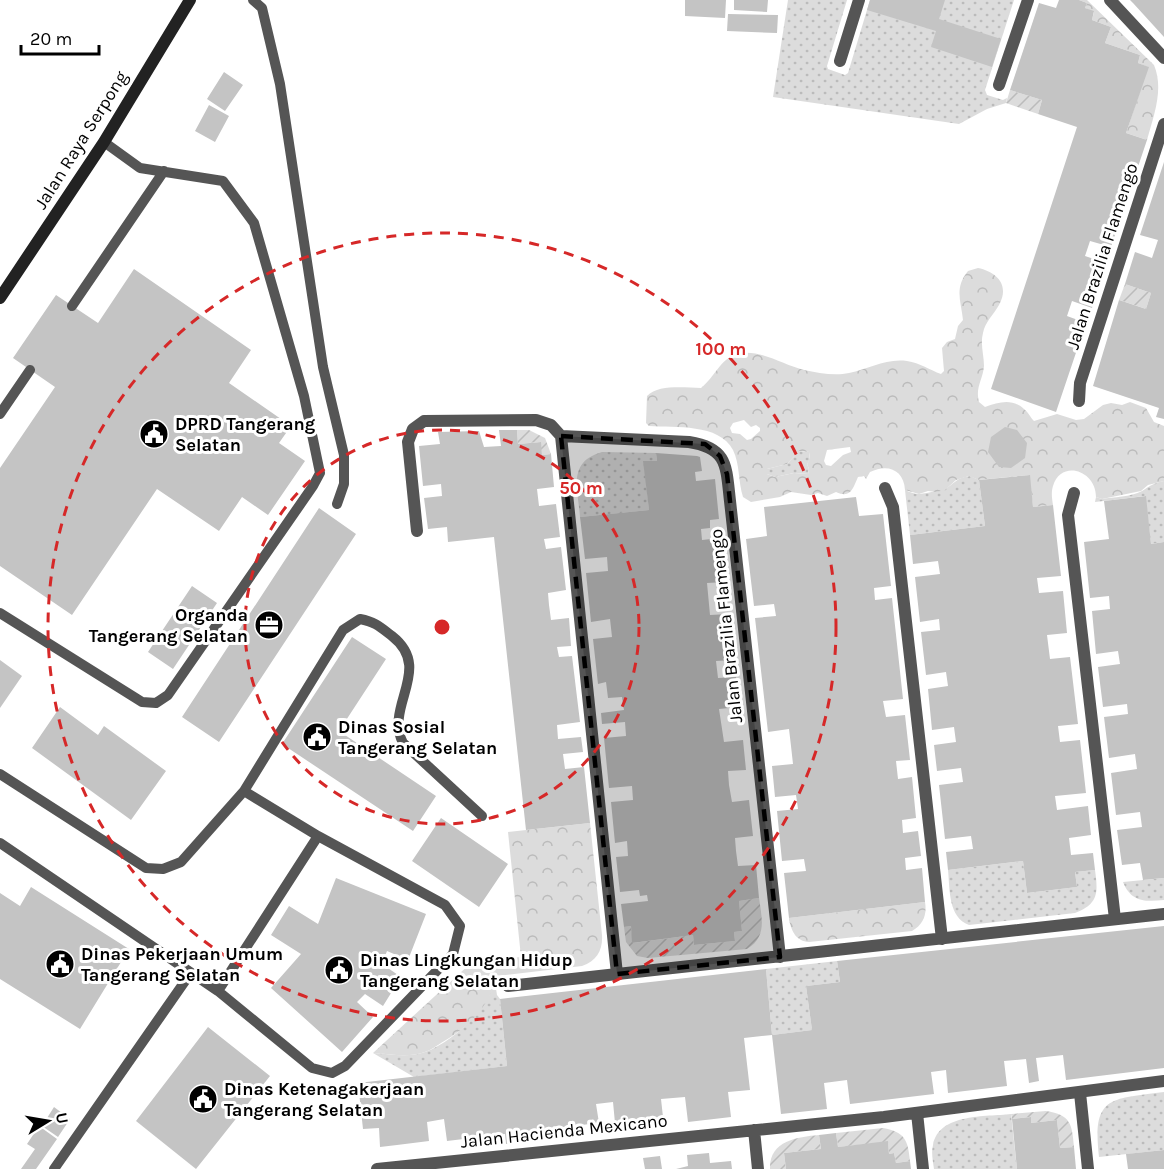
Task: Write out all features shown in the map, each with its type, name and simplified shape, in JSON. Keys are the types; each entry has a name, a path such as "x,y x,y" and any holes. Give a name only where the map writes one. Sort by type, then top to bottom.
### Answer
{"main road":[{"name":"Jalan Raya Serpong","path":"0,298 104,142 190,0"}],"street":[{"path":"840,61 859,0"},
{"path":"999,85 1028,0"},
{"path":"1110,0 1164,58"},
{"name":"Jalan Brazilia Flamengo","path":"1079,401 1080,383 1164,124"},
{"path":"417,531 408,442 410,434 423,421 536,420 551,425 561,436 617,974"},
{"name":"Jalan Brazilia Flamengo","path":"561,436 705,444 717,452 724,463 732,513 780,957"},
{"path":"885,488 893,507 942,939"},
{"path":"1074,493 1068,515 1115,919"},
{"path":"508,986 1164,914"},
{"name":"Jalan Hacienda Mexicano","path":"377,1169 917,1113 1164,1081"},
{"path":"1080,1093 1088,1169"},
{"path":"917,1113 923,1169"},
{"path":"754,1130 758,1169"}],"lane":[{"path":"253,0 262,8 280,84 323,367 344,455 344,484 337,504"},
{"path":"0,613 142,702 156,703 168,695 320,473 304,396 254,223 223,181 141,168 104,142"},
{"path":"72,306 164,171"},
{"path":"0,414 30,370"},
{"path":"0,774 146,868 163,869 181,862 244,792 343,630 360,619 374,621 400,643 406,652 410,670 397,724 398,734 403,743 482,816"},
{"path":"0,843 218,991 312,1068 332,1073 345,1066 453,954 460,926 445,904 318,836 244,792"},
{"path":"218,991 318,836"},
{"path":"54,1169 190,974"}],"highlighted area":[{"path":"561,436 705,444 720,456 727,474 780,957 617,974"}],"green space":[{"path":"788,0 847,0 827,66 828,69 845,75 848,73 870,0 1014,0 985,90 987,95 1003,100 1007,98 1006,103 987,109 959,124 773,97"},
{"path":"1079,0 1087,0 1154,65 1158,93 1147,140 1126,133 1148,67 1138,63 1140,55 1105,43 1111,27 1092,20 1094,12 1085,8 1087,3"},
{"path":"1010,90 1042,100 1038,114 1006,103"},
{"path":"978,268 991,273 1000,280 1003,291 999,305 984,329 982,337 984,366 979,388 979,402 985,407 1000,403 1015,403 1026,410 1034,421 1057,414 1076,420 1084,419 1103,405 1111,403 1122,405 1130,402 1146,408 1154,422 1164,426 1164,481 1148,485 1141,491 1102,499 1096,497 1090,480 1085,475 1070,470 1057,478 1053,486 1053,505 1033,507 1029,475 979,480 969,476 956,480 945,490 919,494 905,490 902,477 898,473 889,468 883,468 870,472 866,479 864,476 858,477 851,491 845,494 836,492 827,496 818,493 811,495 791,492 780,497 751,502 743,497 735,455 726,441 707,431 683,427 649,426 646,423 647,396 652,392 665,388 701,388 726,360 737,354 754,353 796,368 826,374 849,373 899,360 916,363 941,374 944,371 942,348 947,342 955,339 958,326 963,320 960,289 968,271","holes":["744,420 751,427 756,425 760,428 760,431 751,439 747,440 740,434 732,433 730,428 733,423","850,447 851,452 843,455 831,466 826,465 824,461 827,450","799,451 809,452 808,474 794,473 775,477 767,474 767,469 787,464"]},
{"path":"1125,284 1151,293 1146,309 1119,300"},
{"path":"517,430 529,430 545,438 551,454 542,455 540,442 518,444"},
{"path":"799,451 809,452 808,474 794,473 775,477 767,474 767,469 787,464"},
{"path":"602,452 656,453 657,461 644,461 649,510 580,517 577,487 579,470 584,462"},
{"path":"970,476 979,480 985,526 910,535 905,490 919,494 934,492"},
{"path":"1164,481 1164,542 1151,544 1145,496 1095,502 1096,497 1102,499 1133,494"},
{"path":"590,823 602,935 600,950 595,958 582,966 497,976 483,1007 469,1023 451,1037 425,1052 413,1055 373,1053 472,962 521,957 508,832"},
{"path":"1023,861 1027,893 1077,887 1075,872 1095,870 1097,885 1093,901 1089,906 1075,913 969,925 957,916 951,902 948,870"},
{"path":"1164,878 1164,900 1151,901 1134,897 1123,882"},
{"path":"759,898 762,927 758,939 747,949 648,958 637,956 626,942 624,927 631,926 633,943 693,935 694,945 735,941 734,932 742,931 739,901"},
{"path":"925,902 924,918 912,931 809,942 795,935 789,920 789,918"},
{"path":"837,961 840,982 806,986 812,1030 772,1035 766,969"},
{"path":"495,982 500,999 507,1066 414,1077 373,1053 412,1055 436,1047 467,1024 491,993"},
{"path":"1164,1092 1164,1150 1099,1157 1099,1122 1102,1111 1109,1104 1130,1097"},
{"path":"1046,1111 1061,1115 1069,1122 1074,1147 1060,1148 1057,1120 1031,1123 1031,1117 1012,1119 1011,1114"},
{"path":"1011,1114 1017,1169 934,1169 933,1145 937,1135 944,1127 965,1119"},
{"path":"883,1128 896,1132 904,1138 910,1161 896,1163 894,1153 889,1154 888,1142 838,1147 836,1133"},
{"path":"819,1135 821,1149 784,1153 786,1169 770,1169 774,1152 779,1146 794,1139"}],"building":[{"path":"685,0 726,0 725,18 685,16"},
{"path":"734,0 768,0 767,12 734,10"},
{"path":"870,0 945,0 939,19 1001,39 992,67 931,47 936,31 867,10"},
{"path":"1059,0 1079,0 1087,3 1085,8 1094,11 1092,20 1111,27 1105,43 1140,55 1138,63 1149,67 1126,133 1147,140 1111,247 1090,241 1085,256 1106,263 1092,308 1072,301 1067,316 1086,323 1056,412 991,389 1077,127 1038,114 1042,100 1010,90 1039,3 1056,8"},
{"path":"1130,0 1164,0 1164,37 1133,3"},
{"path":"728,14 778,15 777,33 727,31"},
{"path":"224,72 243,85 225,111 207,99"},
{"path":"209,105 229,116 215,142 195,131"},
{"path":"1164,162 1164,419 1156,417 1159,408 1093,386 1119,300 1146,309 1151,293 1125,284 1135,252 1152,258 1158,240 1140,235"},
{"name":"DPRD Tangerang Selatan","path":"134,269 251,350 229,383 291,426 279,443 305,461 268,515 242,497 219,531 157,489 72,615 0,566 0,468 55,387 13,358 56,295 98,323"},
{"path":"1005,427 1017,430 1027,443 1025,458 1011,468 999,467 988,452 991,437"},
{"path":"499,430 517,430 518,444 541,442 542,455 551,454 554,487 537,489 539,506 556,504 560,537 544,539 546,549 561,547 566,590 548,593 549,605 551,620 569,618 571,646 557,647 559,657 572,656 580,722 557,725 558,739 581,737 583,752 563,754 565,769 584,767 590,823 526,830 494,537 448,542 447,527 428,529 424,498 442,496 441,484 423,486 419,446 440,444 438,432 479,431 484,447 501,446"},
{"path":"656,453 700,457 702,471 695,472 696,481 715,479 719,519 710,520 710,528 701,529 702,540 721,538 726,582 707,583 710,615 729,614 734,660 716,661 718,678 736,677 739,707 719,709 724,742 743,740 746,770 728,771 729,785 732,802 749,800 753,836 735,838 736,851 738,866 756,865 759,898 739,901 742,931 734,932 735,941 694,945 693,935 632,943 631,926 624,927 621,904 648,901 647,895 640,896 639,890 620,892 616,857 628,856 627,841 615,843 611,802 633,800 632,786 609,788 604,738 626,736 625,722 602,724 601,713 624,710 622,697 608,698 606,682 598,684 593,639 612,637 610,619 591,622 586,573 608,571 607,557 585,559 580,517 649,510 643,461 657,461"},
{"path":"1030,475 1033,507 1053,505 1061,576 1037,578 1039,593 1063,591 1067,633 1047,635 1050,659 1070,657 1078,724 1058,726 1060,742 1080,740 1086,793 1055,796 1057,810 1088,806 1091,835 1069,838 1071,855 1093,853 1095,870 1075,872 1077,887 1027,893 1023,861 948,870 946,852 973,849 971,836 945,839 939,785 963,782 961,768 937,771 934,745 956,742 954,727 932,730 928,689 948,686 946,672 926,675 921,632 940,630 939,619 920,622 915,577 940,574 938,561 913,564 910,535 985,526 979,480"},
{"path":"1146,496 1151,544 1164,542 1164,878 1143,880 1140,863 1122,865 1117,830 1142,827 1140,812 1116,815 1111,773 1137,769 1135,754 1109,758 1104,717 1128,714 1127,704 1103,707 1098,667 1120,664 1118,651 1096,654 1092,611 1110,609 1109,596 1090,598 1084,542 1109,539 1104,501"},
{"path":"856,497 859,516 883,514 891,586 874,588 875,600 892,598 903,699 883,701 886,717 905,715 910,760 896,761 898,779 912,777 916,818 902,820 903,833 918,831 921,856 905,858 906,870 922,868 925,902 789,918 784,873 806,871 804,859 782,861 777,811 798,809 796,795 775,797 772,766 793,764 791,746 789,729 768,732 755,618 776,616 774,604 754,606 746,539 767,536 764,507"},
{"name":"Organda Tangerang Selatan","path":"319,508 356,534 219,742 182,717"},
{"path":"192,586 217,603 173,669 148,652"},
{"name":"Dinas Sosial Tangerang Selatan","path":"352,637 386,659 339,731 436,796 413,831 282,744"},
{"path":"0,660 22,676 0,708"},
{"path":"60,707 98,735 104,726 166,771 131,820 32,748"},
{"path":"441,818 508,864 479,907 412,861"},
{"name":"Dinas Lingkungan Hidup Tangerang Selatan","path":"336,878 426,914 408,960 387,951 382,964 401,977 383,1006 365,994 357,1002 373,1017 342,1052 271,988 301,954 271,935 289,906 318,924"},
{"name":"Dinas Pekerjaan Umum Tangerang Selatan","path":"31,887 129,949 80,1029 0,979 0,893 20,906"},
{"path":"1164,926 1164,1068 1066,1080 1063,1055 1036,1058 1039,1081 1029,1083 1026,1059 1004,1061 1007,1086 948,1093 946,1070 931,1072 934,1094 850,1104 847,1080 824,1083 827,1109 781,1114 772,1035 812,1030 806,986 840,982 837,961"},
{"path":"766,969 772,1035 744,1038 750,1090 728,1092 731,1117 688,1122 685,1097 661,1099 663,1117 615,1123 613,1102 596,1104 599,1123 537,1130 538,1140 506,1144 505,1134 447,1141 444,1119 427,1122 429,1141 397,1145 380,1147 379,1128 363,1129 358,1083 507,1066 500,999"},
{"name":"Dinas Ketenagakerjaan Tangerang Selatan","path":"208,1027 270,1076 196,1169 136,1121"},
{"path":"54,1107 70,1119 58,1137 42,1126"},
{"path":"1031,1117 1031,1123 1057,1120 1060,1148 1074,1147 1076,1169 1017,1169 1012,1119"},
{"path":"39,1126 57,1139 36,1169 21,1169 35,1149 27,1144"},
{"path":"836,1133 838,1147 888,1141 889,1154 894,1153 896,1163 910,1161 911,1169 786,1169 784,1153 821,1149 819,1135"},
{"path":"1164,1150 1164,1169 1128,1169 1126,1154"},
{"path":"709,1153 710,1163 731,1161 732,1169 676,1169 688,1166 687,1155"},
{"path":"660,1156 662,1169 645,1169 643,1158"}],"place":[{"name":"DPRD Tangerang Selatan","path":"154,434"},
{"name":"Organda Tangerang Selatan","path":"269,625"},
{"name":"Dinas Sosial Tangerang Selatan","path":"317,737"},
{"name":"Dinas Pekerjaan Umum Tangerang Selatan","path":"60,964"},
{"name":"Dinas Lingkungan Hidup Tangerang Selatan","path":"339,970"},
{"name":"Dinas Ketenagakerjaan Tangerang Selatan","path":"203,1099"}]}
